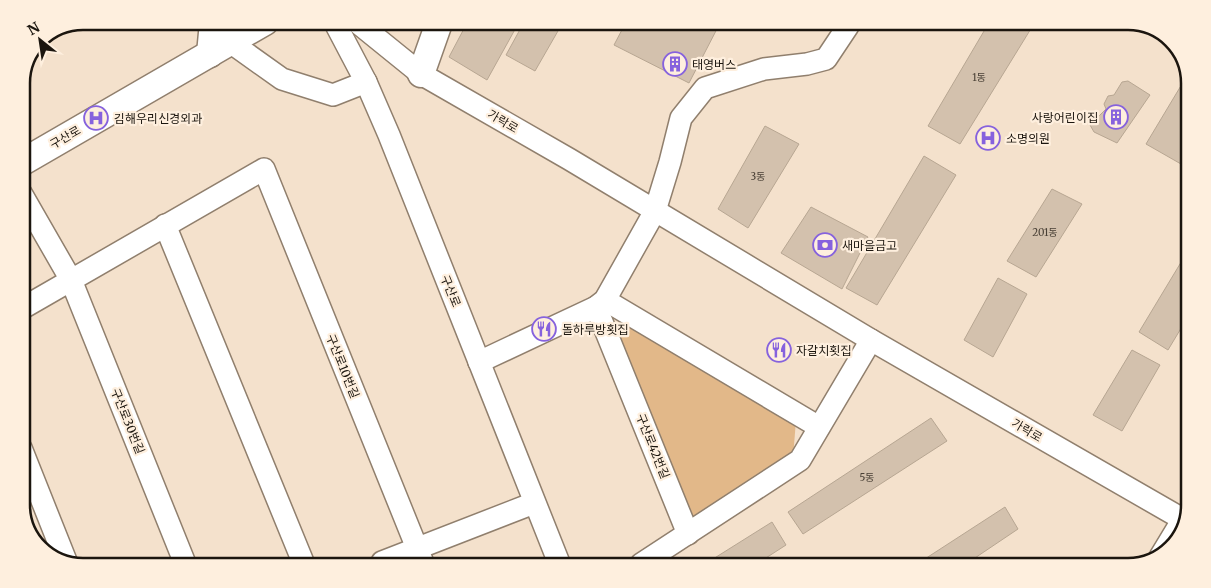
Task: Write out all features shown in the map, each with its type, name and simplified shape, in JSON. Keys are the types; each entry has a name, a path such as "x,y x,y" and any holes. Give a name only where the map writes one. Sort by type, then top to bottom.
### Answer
{"main road":[{"path":"215,30 220,48"},
{"name":"구산로","path":"30,158 252,30"},
{"path":"421,74 437,30"}],"street":[{"name":"구산로","path":"339,30 366,82 389,135 557,558"},
{"name":"가락로","path":"367,30 421,74 570,159 871,340 1179,518"},
{"path":"479,362 600,304 654,211 670,162 681,118 705,88 764,69 808,64 826,59 845,30"},
{"path":"220,48 282,79 333,95 366,82"},
{"name":"구산로10번길","path":"165,225 264,169 420,556"},
{"name":"구산로30번길","path":"30,208 71,280 183,558"},
{"path":"30,304 165,225 300,558"},
{"path":"600,304 819,427"},
{"name":"구산로42번길","path":"600,304 688,534"},
{"path":"650,558 800,460 871,340"},
{"path":"30,471 63,554"},
{"path":"407,558 420,556 534,503"}],"shaded area":[{"path":"628,320 796,420 793,458 691,524 608,328"}],"building":[{"path":"463,30 515,30 487,80 449,57"},
{"path":"520,30 559,30 535,71 506,55"},
{"name":"태영버스","path":"622,30 716,30 689,83 614,45"},
{"path":"985,30 1030,30 960,144 928,126"},
{"name":"사랑어린이집","path":"1128,81 1150,95 1117,143 1094,132 1090,125 1106,109 1104,104 1108,96 1114,95 1122,82"},
{"path":"1181,86 1181,164 1146,144"},
{"path":"765,126 799,144 748,228 718,209"},
{"path":"924,156 956,175 877,305 846,288"},
{"path":"1052,189 1082,204 1036,277 1007,261"},
{"name":"새마을금고","path":"811,207 868,237 842,289 781,253"},
{"path":"1181,262 1181,328 1168,350 1139,332"},
{"path":"998,278 1027,294 993,357 964,340"},
{"path":"1132,350 1160,365 1122,431 1093,415"},
{"path":"931,418 947,441 803,534 788,512"},
{"path":"1005,507 1018,529 975,558 926,558"},
{"path":"772,522 786,545 766,558 715,558"}],"place":[{"name":"태영버스","path":"675,64"},
{"name":"사랑어린이집","path":"1116,117"},
{"name":"김해우리신경외과","path":"96,118"},
{"name":"소명의원","path":"988,138"},
{"name":"새마을금고","path":"825,245"},
{"name":"돌하루방횟집","path":"544,329"},
{"name":"자갈치횟집","path":"779,350"}]}
